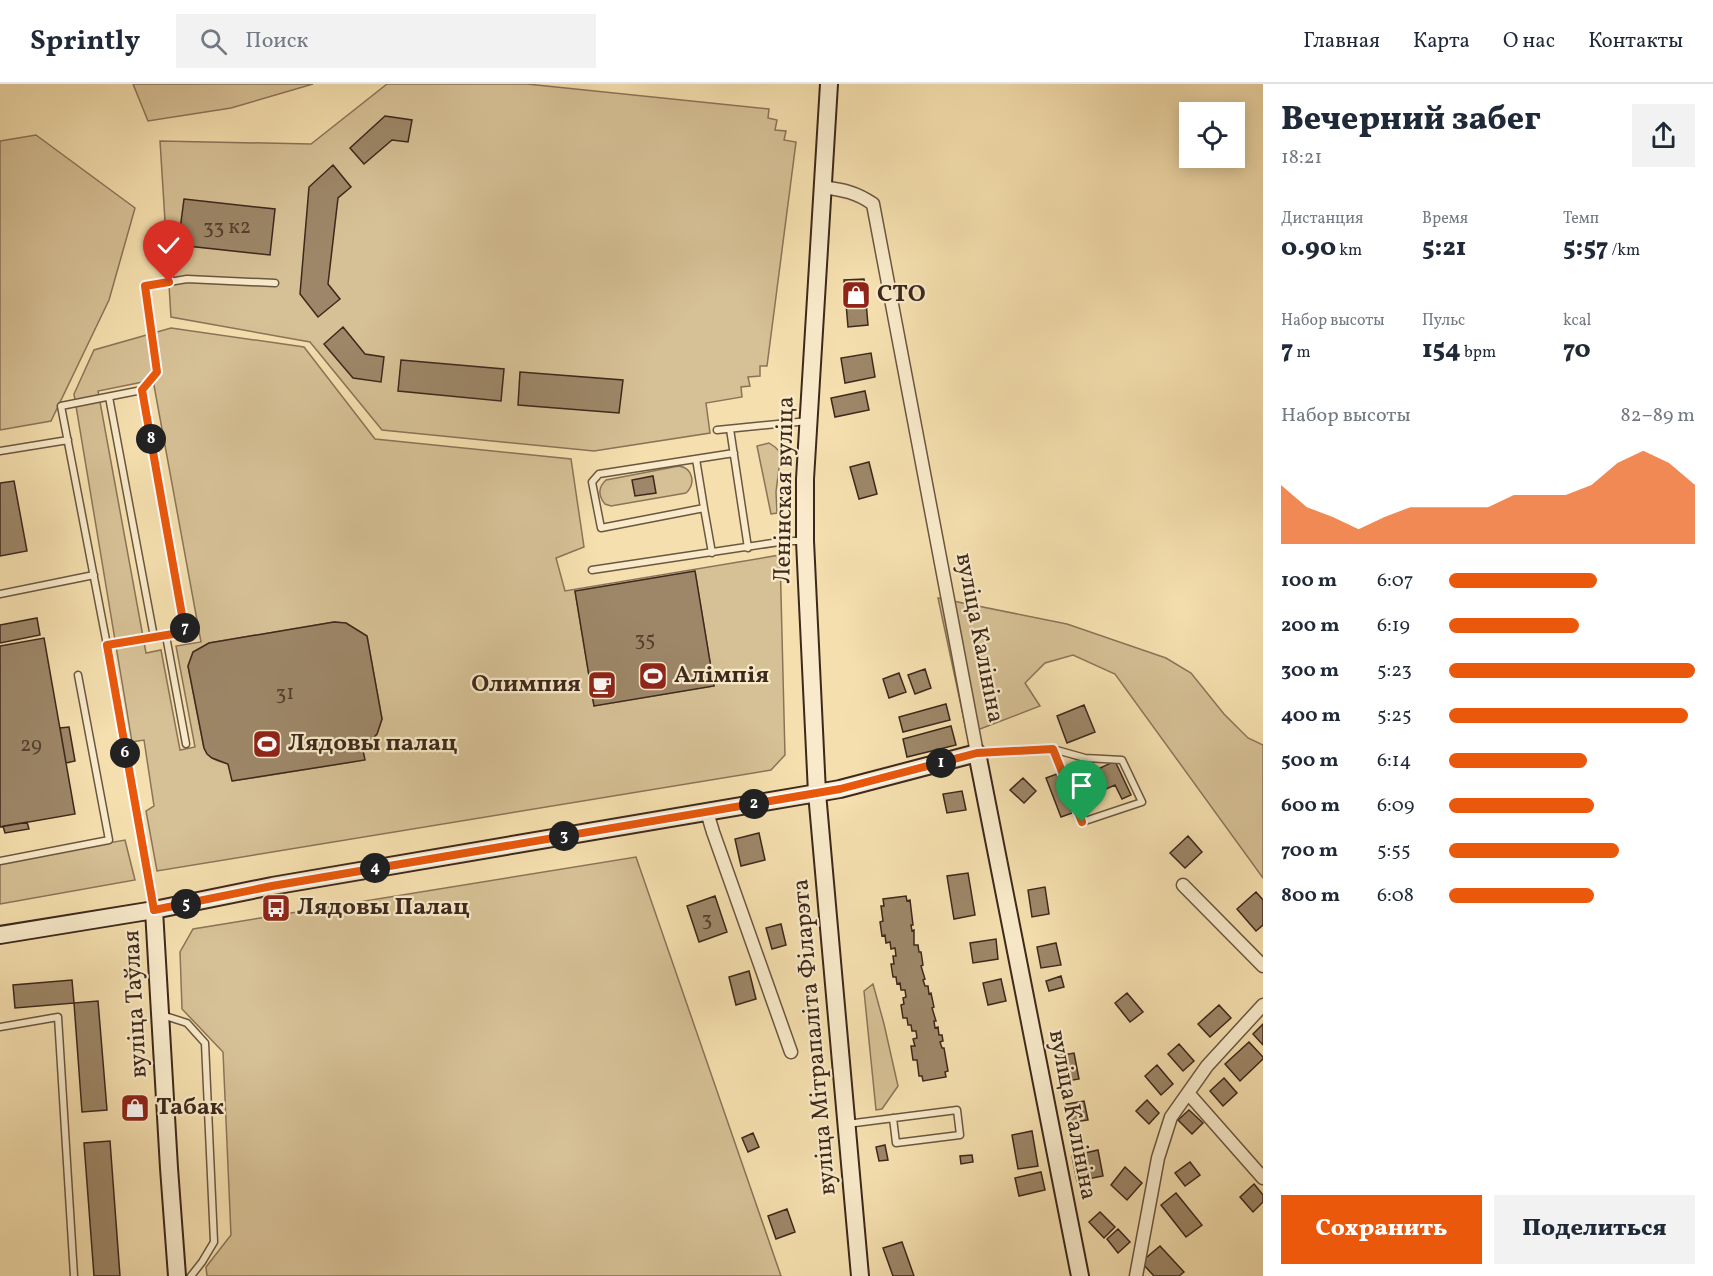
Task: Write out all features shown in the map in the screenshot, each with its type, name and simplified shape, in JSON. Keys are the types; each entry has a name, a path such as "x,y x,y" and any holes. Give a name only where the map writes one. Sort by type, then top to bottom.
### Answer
{"main road":[{"name":"Ленінская вуліца","path":"817,793 805,542 805,479 829,84"},
{"path":"0,935 840,789 977,753"},
{"name":"вуліца Калініна","path":"977,753 1080,1276"},
{"name":"вуліца Мітрапаліта Філарэта","path":"817,793 860,1276"},
{"name":"вуліца Таўлая","path":"154,910 177,1276"}],"street":[{"name":"вуліца Калініна","path":"823,187 852,192 863,196 873,204 977,753"},
{"path":"707,812 792,1052"},
{"path":"1183,885 1263,966"},
{"path":"1136,1276 1158,1158 1171,1117 1207,1066 1263,1005"},
{"path":"1188,1093 1263,1178"}],"lane":[{"path":"154,910 107,645 61,406 142,390 157,372 145,286 187,279 275,283"},
{"path":"107,645 185,632 142,390"},
{"path":"109,397 154,638"},
{"path":"717,430 809,421"},
{"path":"730,429 748,548"},
{"path":"0,451 68,440"},
{"path":"704,508 601,528 592,482 599,474 734,453"},
{"path":"696,459 712,553"},
{"path":"592,570 786,542 805,542"},
{"path":"0,594 94,575"},
{"path":"166,636 186,744"},
{"path":"0,861 109,840 78,675"},
{"path":"977,753 1053,749 1085,758 1122,760 1142,802 1082,822 1053,749"},
{"path":"161,1015 187,1023 205,1043 214,1242 191,1276"},
{"path":"0,1026 58,1017 74,1276"},
{"path":"846,1124 893,1118 957,1110 960,1135 896,1143 893,1118"}],"shaded area":[{"path":"133,84 313,84 231,108 148,121"},
{"path":"387,84 527,84 769,109 768,118 777,120 775,130 786,131 784,140 796,142 767,366 760,366 760,376 748,377 750,386 741,387 742,397 706,403 710,433 594,451 382,430 310,342 171,317 160,141 311,144"},
{"path":"36,135 135,208 109,300 51,421 0,430 0,141"},
{"path":"171,328 304,347 375,439 571,459 584,547 556,558 565,591 780,555 785,755 771,770 157,871 146,811 154,806 144,740 132,742 74,394 94,350","holes":["153,380 201,642 176,646 195,747 180,750 161,650 146,653 98,391","695,571 714,686 594,706 575,591","334,622 346,623 367,636 382,719 377,734 372,739 361,741 364,760 233,781 228,764 217,761 204,748 188,666 193,652 209,643"]},
{"path":"769,443 779,451 780,460 776,492 777,513 771,514 757,446"},
{"path":"679,466 684,467 692,477 691,485 686,493 611,506 605,504 601,498 600,489 606,480"},
{"path":"938,598 1067,624 1166,658 1191,673 1224,714 1248,738 1263,745 1263,878 1115,674 1073,655 1045,663 1025,683 1040,706 967,734"},
{"path":"125,840 135,880 0,904 0,862"},
{"path":"636,857 781,1276 207,1276 206,1267 231,1235 223,1052 182,1009 180,952 193,929"},
{"path":"873,984 898,1086 882,1109 876,1110 864,991"}],"building":[{"path":"385,116 412,120 408,142 392,140 364,164 350,148"},
{"path":"333,165 351,187 338,198 328,284 340,299 318,317 300,294 309,187"},
{"path":"184,199 275,209 270,255 178,245"},
{"path":"864,279 868,325 848,327 844,280"},
{"path":"343,327 365,354 384,357 381,382 353,378 324,344"},
{"path":"871,353 875,377 845,383 841,358"},
{"path":"401,360 504,369 501,401 398,391"},
{"path":"520,372 623,380 619,413 518,405"},
{"path":"865,391 869,410 835,417 831,398"},
{"path":"869,462 877,494 859,499 850,467"},
{"path":"653,476 656,493 635,496 632,480"},
{"path":"14,481 27,551 0,556 0,483"},
{"path":"695,571 714,686 594,706 575,591"},
{"path":"37,618 40,635 0,643 0,625"},
{"path":"334,622 346,623 367,636 382,719 377,734 372,739 361,741 365,760 232,781 228,764 212,758 204,748 188,666 193,652 209,643"},
{"path":"44,638 75,814 0,827 0,646"},
{"path":"925,669 931,688 915,694 908,675"},
{"path":"899,673 906,692 889,698 883,679"},
{"path":"946,704 950,720 903,732 899,717"},
{"path":"1084,705 1095,732 1067,743 1057,716"},
{"path":"951,726 956,745 907,757 903,739"},
{"path":"69,727 75,761 66,763 60,728"},
{"path":"1115,761 1131,795 1122,799 1115,785 1088,797 1079,778"},
{"path":"1057,774 1072,813 1061,817 1046,778"},
{"path":"1023,778 1036,791 1024,803 1010,790"},
{"path":"962,791 966,810 947,813 943,794"},
{"path":"27,822 29,829 5,833 3,826"},
{"path":"759,833 765,860 741,866 735,839"},
{"path":"1188,836 1202,852 1185,868 1170,853"},
{"path":"968,873 975,915 954,919 947,876"},
{"path":"1045,887 1049,914 1032,917 1028,890"},
{"path":"1256,892 1263,900 1263,925 1256,931 1237,909"},
{"path":"715,896 727,932 699,942 687,906"},
{"path":"906,896 907,901 910,900 914,945 918,945 919,952 921,952 923,965 921,966 925,979 923,980 925,986 928,986 929,994 931,993 935,1028 938,1027 939,1035 942,1035 943,1041 940,1042 944,1048 948,1071 945,1072 946,1077 923,1081 922,1076 919,1076 917,1060 913,1060 911,1046 915,1046 913,1039 917,1038 916,1031 912,1031 907,1018 903,1018 901,1005 904,1004 903,998 906,997 905,990 901,990 900,983 897,984 896,977 893,977 891,964 894,964 893,956 896,956 895,948 891,949 890,942 886,943 885,935 882,936 880,922 883,921 881,906 884,906 883,899"},
{"path":"781,924 786,945 772,949 766,928"},
{"path":"996,939 998,959 973,963 970,943"},
{"path":"1056,943 1061,965 1041,968 1037,947"},
{"path":"749,971 756,999 736,1005 729,977"},
{"path":"1061,976 1064,987 1049,991 1046,981"},
{"path":"1001,979 1006,1001 988,1005 983,983"},
{"path":"72,980 74,1003 15,1008 13,985"},
{"path":"1127,993 1143,1012 1130,1022 1115,1003"},
{"path":"98,1001 107,1110 82,1112 74,1003"},
{"path":"1219,1005 1231,1018 1210,1037 1198,1024"},
{"path":"1263,1024 1263,1045 1253,1034"},
{"path":"1249,1042 1263,1059 1240,1081 1225,1064"},
{"path":"1179,1044 1194,1061 1183,1071 1168,1054"},
{"path":"1074,1053 1079,1079 1062,1082 1057,1056"},
{"path":"1157,1065 1173,1084 1161,1095 1145,1076"},
{"path":"1224,1078 1237,1093 1223,1106 1210,1091"},
{"path":"1147,1100 1159,1113 1149,1124 1136,1111"},
{"path":"1084,1101 1088,1120 1069,1123 1066,1104"},
{"path":"1189,1110 1203,1123 1192,1134 1178,1120"},
{"path":"1032,1131 1038,1166 1018,1169 1012,1135"},
{"path":"753,1133 759,1147 748,1152 742,1138"},
{"path":"110,1141 120,1276 94,1276 84,1143"},
{"path":"885,1145 888,1160 879,1161 876,1147"},
{"path":"1098,1150 1103,1176 1077,1181 1072,1156"},
{"path":"972,1155 973,1162 961,1164 960,1156"},
{"path":"1190,1162 1200,1175 1185,1186 1175,1173"},
{"path":"1125,1167 1142,1183 1127,1200 1111,1185"},
{"path":"1041,1172 1045,1190 1019,1196 1015,1178"},
{"path":"1254,1184 1263,1195 1263,1202 1253,1212 1240,1197"},
{"path":"1176,1193 1202,1225 1186,1237 1161,1205"},
{"path":"787,1209 795,1232 776,1239 768,1216"},
{"path":"1100,1212 1115,1227 1104,1238 1089,1222"},
{"path":"1118,1229 1130,1242 1118,1253 1107,1239"},
{"path":"902,1242 914,1276 893,1276 883,1248"},
{"path":"1160,1246 1184,1272 1179,1276 1154,1276 1141,1262"}],"place":[{"name":"СТО","path":"856,295"},
{"name":"Алімпія","path":"653,676"},
{"name":"Олимпия","path":"602,685"},
{"name":"Лядовы палац","path":"267,744"},
{"name":"Лядовы Палац","path":"276,908"},
{"name":"Табак","path":"135,1108"}],"route":[{"path":"169,282 145,286 157,372 142,390 185,632 107,645 154,910 272,886 840,789 977,753 1053,749 1082,822"}]}
